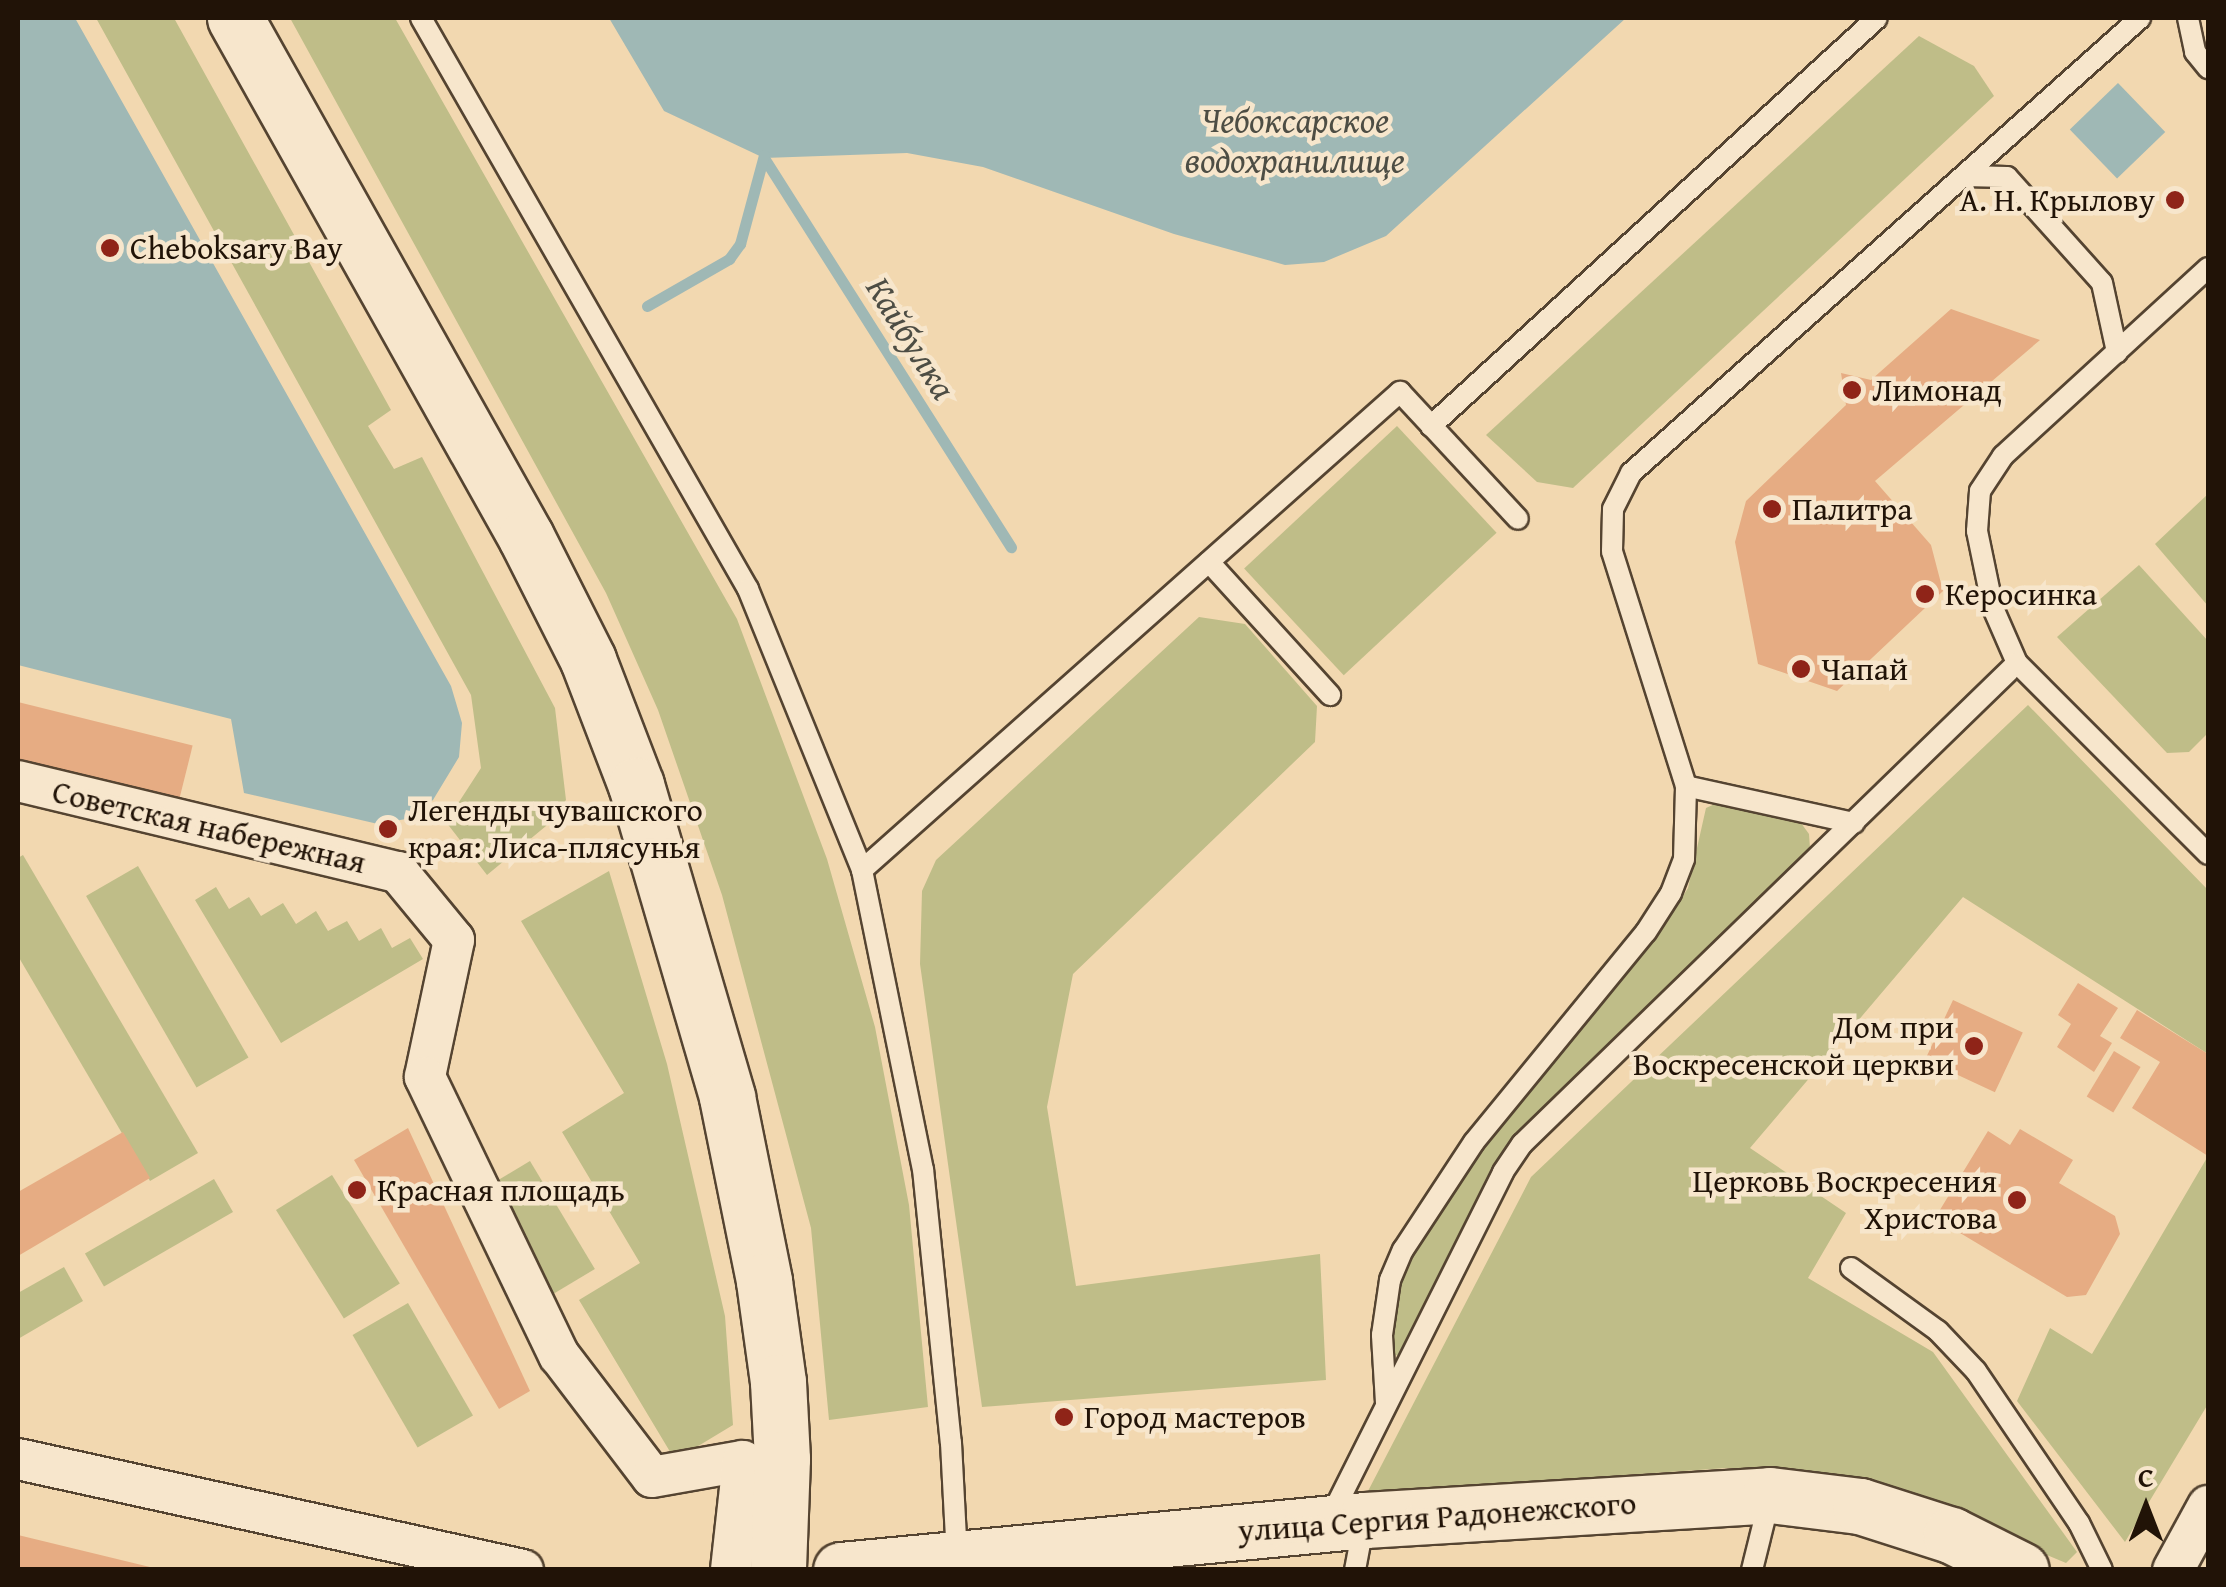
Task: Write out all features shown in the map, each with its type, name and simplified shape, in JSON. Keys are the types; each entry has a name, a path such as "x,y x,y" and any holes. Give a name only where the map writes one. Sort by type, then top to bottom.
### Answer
{"street":[{"path":"236,18 526,537 588,660 636,785 727,1097 764,1281 778,1382 782,1459 778,1570"},
{"name":"Советская набережная","path":"18,781 398,872 454,940 424,1078 559,1355 652,1477 743,1462 731,1570"},
{"path":"18,1459 523,1570"},
{"name":"улица Сергия Радонежского","path":"841,1570 957,1558 1349,1538 1770,1496 1860,1506 1951,1534 2022,1570"},
{"path":"2173,1570 2208,1506"}],"lane":[{"path":"421,18 748,589 862,870 923,1170 952,1443 957,1558"},
{"path":"1431,426 1877,18"},
{"path":"1386,1403 1382,1335 1390,1280 1403,1250 1474,1142 1646,932 1672,893 1684,859 1686,786 1612,551 1613,508 1631,472 2140,18"},
{"path":"2188,18 2196,52 2208,68"},
{"path":"1964,176 2007,177 2102,282 2117,352"},
{"path":"2206,847 2018,663 1994,608 1977,532 1980,491 2003,456 2208,268"},
{"path":"862,870 1400,392 1518,519"},
{"path":"1209,562 1330,695"},
{"path":"1349,1538 1386,1403 1522,1144 2018,663"},
{"path":"1686,786 1854,823"},
{"path":"1851,1268 1938,1331 1976,1371 2079,1523 2102,1570"},
{"path":"1752,1570 1770,1496"}],"shaded area":[{"path":"96,18 174,18 391,410 368,426 394,469 422,457 555,708 566,800 546,826 487,875 446,822 481,768 471,695"},
{"path":"290,18 395,18 737,619 827,859 875,1027 909,1205 928,1407 829,1420 811,1228 722,895 658,710 606,593"},
{"path":"1919,36 1974,66 1994,96 1573,488 1537,482 1486,435"},
{"path":"1397,426 1497,533 1344,675 1244,569"},
{"path":"2208,494 2208,606 2155,544"},
{"path":"2139,565 2208,641 2208,733 2189,752 2167,753 2057,637"},
{"path":"1199,617 1245,624 1317,706 1315,742 1073,974 1047,1107 1076,1286 1320,1254 1326,1380 982,1407 920,964 922,891 936,860"},
{"path":"2028,705 2208,890 2208,1054 1963,897 1750,1148 1846,1213 1808,1278 1933,1352 2077,1552 2066,1563 1878,1484 1727,1468 1367,1493 1531,1177"},
{"path":"1717,803 1801,823 1809,834 1810,848 1795,871 1521,1136 1404,1353 1394,1356 1387,1349 1401,1275 1449,1192 1495,1131 1656,939 1688,888 1706,808"},
{"path":"23,855 198,1153 150,1181 18,956 18,858"},
{"path":"138,866 248,1057 197,1087 86,896"},
{"path":"609,871 667,1064 725,1316 733,1425 675,1460 579,1300 640,1263 562,1132 624,1093 521,921"},
{"path":"216,887 229,909 249,897 261,916 283,903 296,924 316,911 328,931 347,921 359,941 381,928 392,948 410,938 423,959 281,1043 195,900"},
{"path":"2208,1156 2208,1404 2125,1542 2017,1401 2050,1328 2092,1354"},
{"path":"530,1161 595,1269 548,1297 483,1189"},
{"path":"332,1175 400,1284 344,1319 276,1210"},
{"path":"214,1179 233,1212 104,1286 85,1254"},
{"path":"64,1267 83,1301 18,1339 18,1293"},
{"path":"408,1303 473,1416 418,1448 353,1335"}],"water":[{"name":"Cheboksary Bay","path":"18,18 75,18 451,686 462,723 459,757 433,800 406,819 378,824 244,793 231,719 18,665"},
{"name":"Чебоксарское водохранилище","path":"609,18 1626,18 1386,236 1324,262 1285,265 1174,234 983,167 907,153 764,158 664,111"},
{"path":"2118,83 2165,132 2117,178 2070,130"}],"building":[{"path":"1951,309 2040,340 1875,481 1931,545 1943,591 1837,691 1758,664 1735,542 1746,501 1846,405 1841,373 1871,380"},
{"path":"18,702 193,746 179,802 18,762"},
{"path":"2078,983 2118,1008 2100,1036 2112,1043 2094,1072 2057,1047 2071,1024 2058,1015"},
{"name":"Дом при Воскресенской церкви","path":"1953,1000 2023,1033 1995,1092 1925,1060"},
{"path":"2137,1010 2208,1054 2208,1156 2132,1108 2160,1062 2120,1038"},
{"path":"2114,1051 2141,1067 2113,1112 2087,1096"},
{"path":"408,1128 530,1391 499,1409 354,1160"},
{"name":"Церковь Воскресения Христова","path":"2020,1129 2073,1160 2059,1183 2115,1216 2120,1234 2086,1295 2067,1297 1935,1218 1988,1131 2010,1145"},
{"path":"123,1132 150,1178 18,1256 18,1192"},
{"path":"18,1535 154,1568 154,1570 18,1570"}],"waterway":[{"path":"647,306 729,259 740,244 764,155"},
{"name":"Кайбулка","path":"764,158 1011,547"}],"place":[{"name":"А. Н. Крылову","path":"2175,200"},
{"name":"Cheboksary Bay","path":"110,248"},
{"name":"Лимонад","path":"1852,390"},
{"name":"Палитра","path":"1772,509"},
{"name":"Керосинка","path":"1925,594"},
{"name":"Чапай","path":"1801,669"},
{"name":"Легенды чувашского края: Лиса-плясунья","path":"388,829"},
{"name":"Дом при Воскресенской церкви","path":"1974,1046"},
{"name":"Красная площадь","path":"357,1190"},
{"name":"Церковь Воскресения Христова","path":"2017,1200"},
{"name":"Город мастеров","path":"1064,1417"}]}
